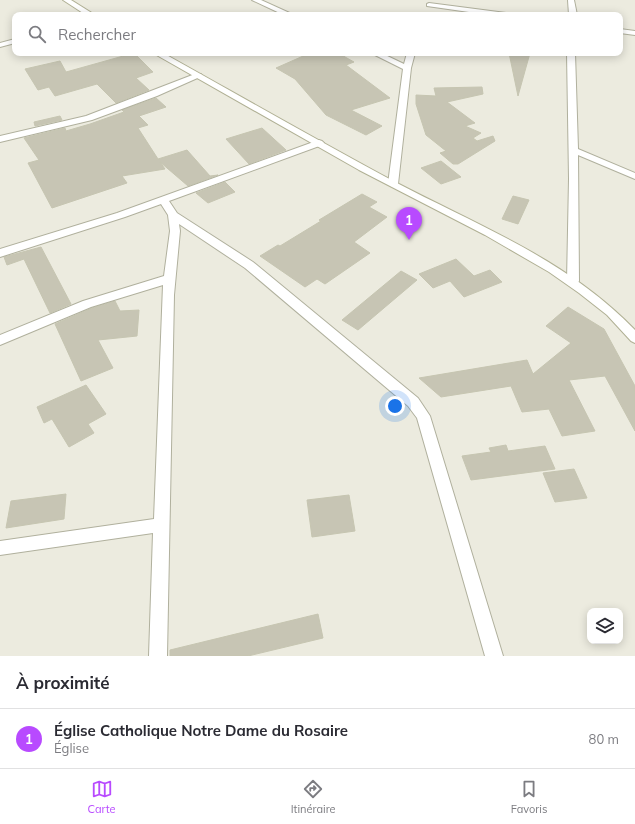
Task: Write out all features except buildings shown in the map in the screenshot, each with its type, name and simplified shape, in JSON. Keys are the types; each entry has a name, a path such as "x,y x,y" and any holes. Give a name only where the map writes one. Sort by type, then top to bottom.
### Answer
{"street":[{"path":"66,0 86,12"},
{"path":"255,0 283,12"},
{"path":"571,0 573,12"},
{"path":"429,3 487,12"},
{"path":"623,31 635,33"},
{"path":"0,45 12,42"},
{"path":"162,56 273,119 512,246 573,282 600,303 635,338"},
{"path":"381,56 407,68"},
{"path":"393,184 407,68 410,56"},
{"path":"571,56 573,282"},
{"path":"0,139 89,118 198,76"},
{"path":"0,253 121,215 320,143"},
{"path":"573,150 635,176"},
{"path":"163,199 173,215 249,265 414,402 423,416 494,656"},
{"path":"158,656 167,302 175,231 173,215"},
{"path":"0,340 87,304 170,279"},
{"path":"0,548 161,525"}],"place":[{"name":"Église Catholique Notre Dame du Rosaire","path":"409,240"}]}
